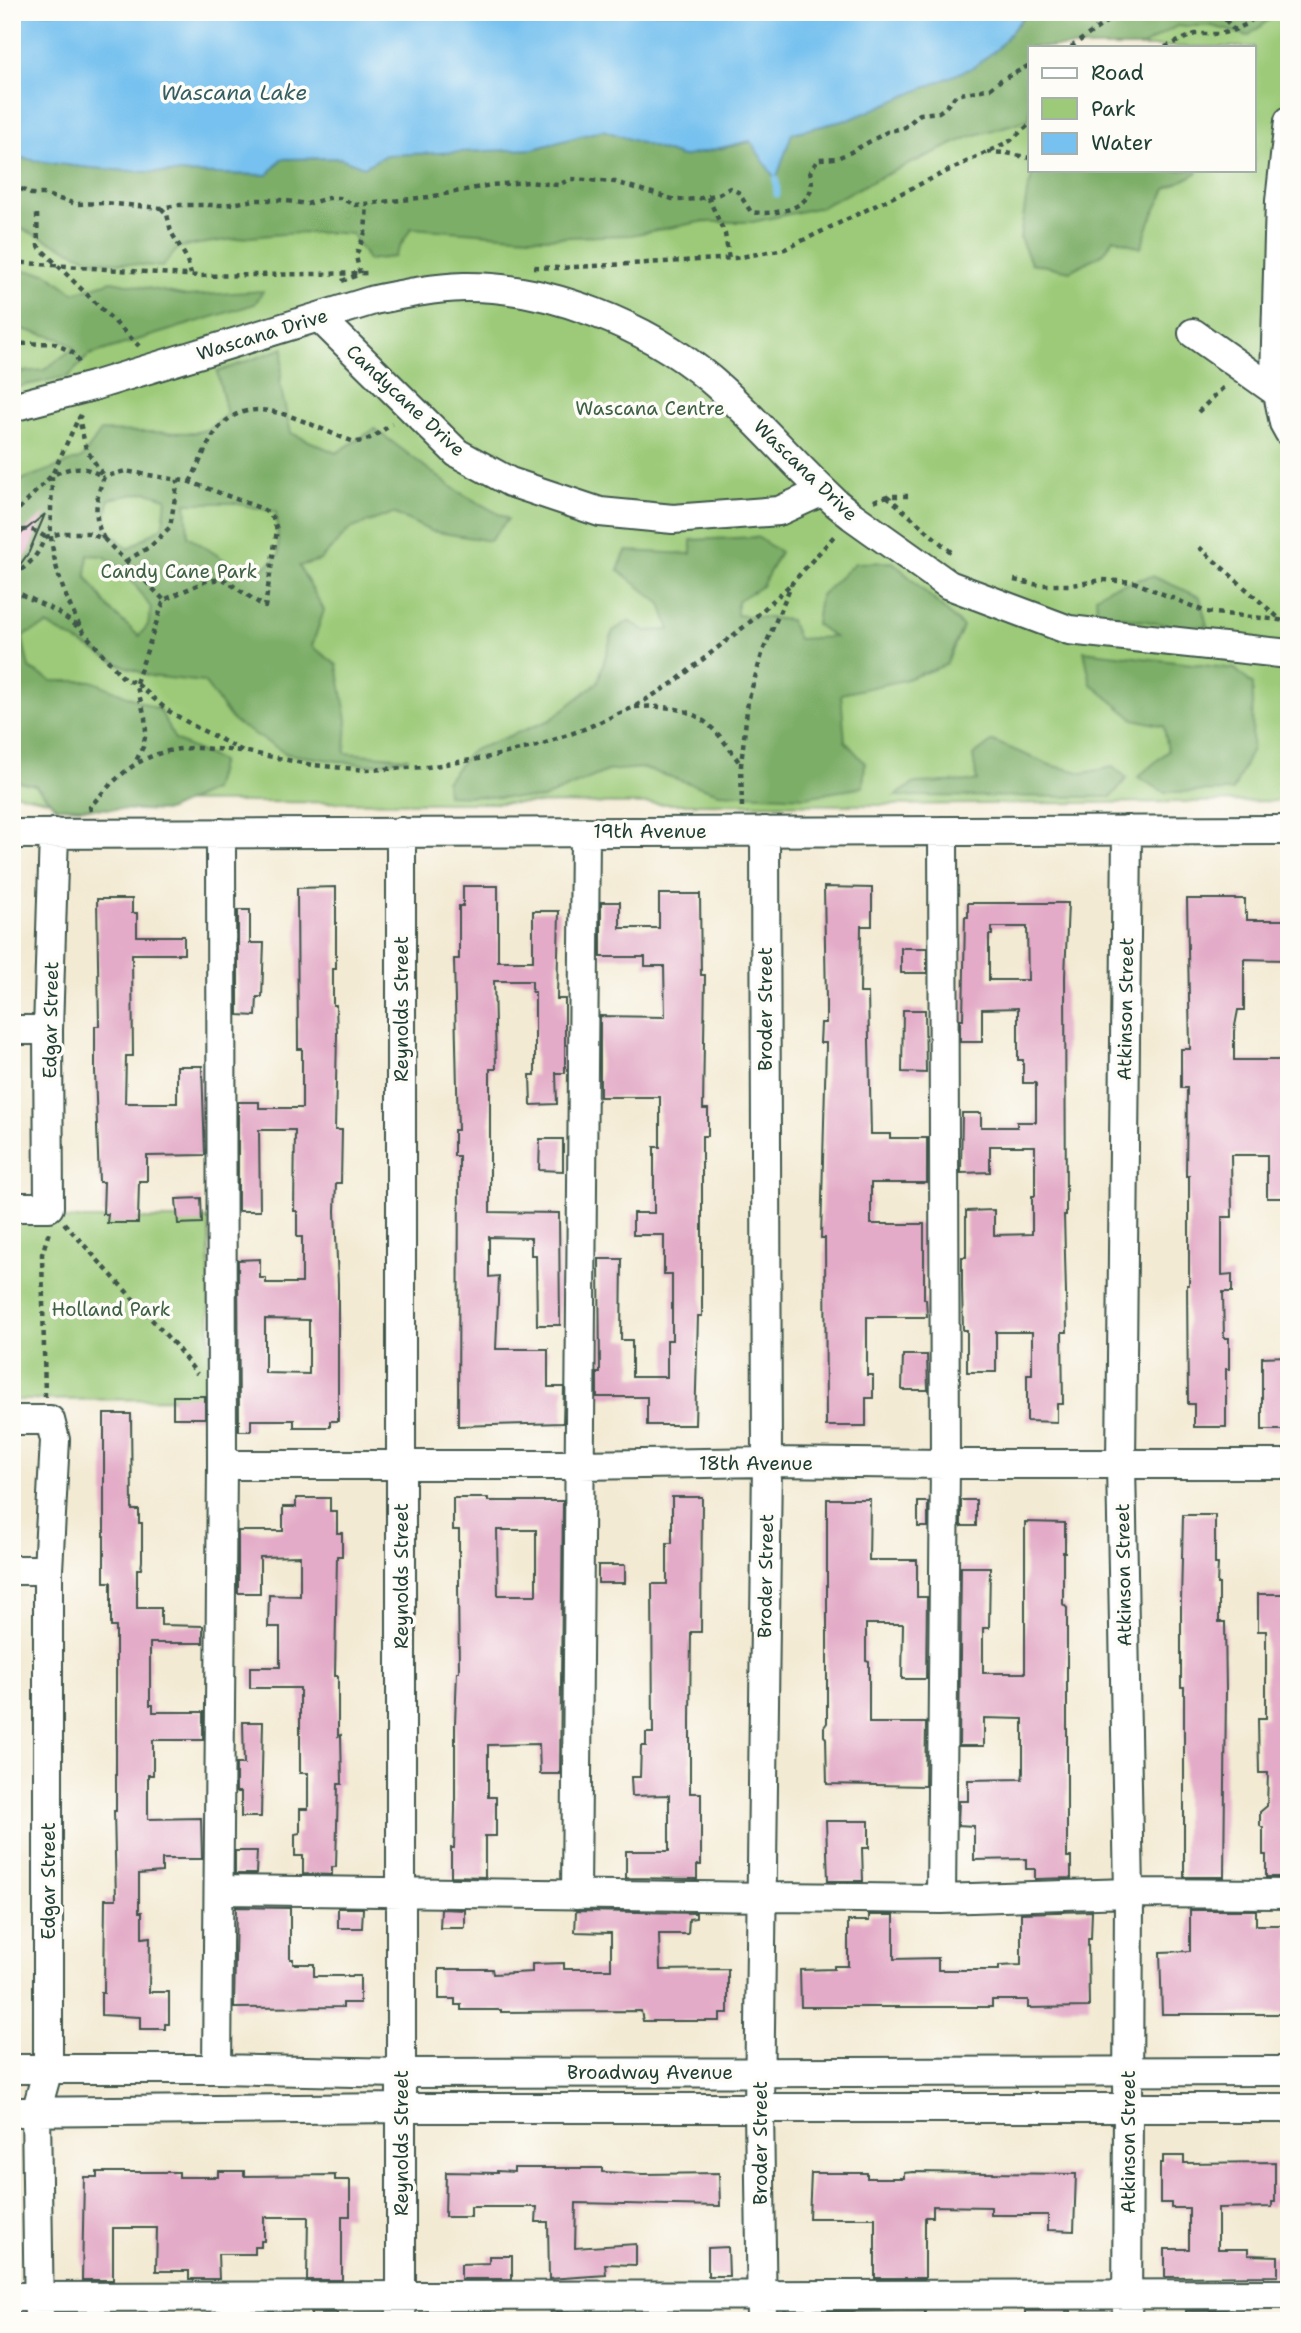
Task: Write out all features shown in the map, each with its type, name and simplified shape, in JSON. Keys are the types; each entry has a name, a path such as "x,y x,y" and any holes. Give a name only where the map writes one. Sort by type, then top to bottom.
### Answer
{"street":[{"path":"1289,121 1280,201 1275,379 1284,423 1289,432"},
{"name":"Wascana Drive","path":"12,407 83,381 374,300 419,291 465,287 518,292 580,307 638,330 709,378 823,491 852,516 949,585 1069,630 1289,654"},
{"name":"Candycane Drive","path":"318,317 457,453 510,482 600,513 691,519 779,511 823,491"},
{"path":"1194,333 1278,393"},
{"path":"12,826 54,833"},
{"name":"Atkinson Street","path":"1127,830 1121,1465 1129,1893 1127,2307"},
{"name":"19th Avenue","path":"12,834 1289,830"},
{"name":"Broder Street","path":"754,831 767,1462 759,2109 762,2308"},
{"path":"942,1899 945,1465 943,831"},
{"name":"Reynolds Street","path":"401,832 401,2309"},
{"path":"576,1895 585,832"},
{"name":"Edgar Street","path":"49,1207 48,1030 54,833"},
{"path":"217,2069 222,1465 221,833"},
{"path":"12,1030 48,1030"},
{"path":"12,1207 49,1207"},
{"path":"12,1420 53,1430"},
{"name":"Edgar Street","path":"30,2305 24,2112 48,2069 48,1570 53,1430"},
{"name":"18th Avenue","path":"222,1465 767,1462 945,1465 1289,1464"},
{"path":"12,1570 48,1570"},
{"path":"219,1890 942,1899 1129,1893 1289,1894"},
{"name":"Broadway Avenue","path":"12,2069 217,2069 401,2073 1289,2071"},
{"name":"Broadway Avenue","path":"24,2112 401,2108 1289,2108"},
{"path":"30,2305 224,2309 1127,2307 1289,2294"}],"path":[{"path":"1072,46 1120,12"},
{"path":"1219,12 1234,30"},
{"path":"1167,46 1195,34 1220,34 1234,30 1247,24 1261,12"},
{"path":"1177,46 1184,39"},
{"path":"12,184 31,194 43,194 76,204 104,203 161,208 177,205 225,205 255,200 307,204 328,198 340,198 355,205 429,197 491,185 528,182 558,184 571,179 615,182 676,200 697,200 730,188 738,192 751,212 778,213 792,209 810,194 810,172 818,159 837,158 849,153 887,132 905,127 920,114 928,111 939,112 956,95 991,88 1028,66"},
{"path":"531,266 558,268 729,259 785,249 1010,141 1028,126"},
{"path":"986,152 1028,158"},
{"path":"708,197 725,234 729,259"},
{"path":"360,274 356,256 365,233 367,204"},
{"path":"161,208 167,215 171,232 186,257 191,275"},
{"path":"37,215 38,246 139,346"},
{"path":"12,262 191,275 373,272"},
{"path":"337,282 360,274"},
{"path":"12,344 54,343 75,354 83,381 84,406 52,475 12,516"},
{"path":"1198,412 1244,369"},
{"path":"190,482 219,427 243,412 259,409 279,413 355,442 365,442 389,425 417,415"},
{"path":"79,418 86,449 104,477"},
{"path":"52,475 74,466 89,469 104,477 125,471 190,482 263,509 274,518 277,530 265,607 223,579 206,581 164,600 136,683 146,732 143,747 135,763"},
{"path":"52,475 51,535 55,561 69,606 81,629 124,679 136,683 167,710 243,751"},
{"path":"104,477 99,490 96,519 104,539 164,600"},
{"path":"126,561 151,546 170,527 178,480"},
{"path":"887,496 956,556"},
{"path":"92,833 90,807 115,779 135,763 157,754 192,748 243,751 326,766 366,769 427,767 537,746 584,729 634,707 711,655 792,583 852,516 867,504 887,496 911,496"},
{"path":"12,533 24,528 37,530 45,537"},
{"path":"45,537 88,533 104,539"},
{"path":"12,575 30,565 39,553 45,537"},
{"path":"1199,547 1286,622"},
{"path":"1001,577 1039,585 1072,585 1102,580 1133,582 1206,612 1286,622"},
{"path":"754,831 741,765 748,701 763,651 792,583"},
{"path":"12,590 56,611 81,629"},
{"path":"634,707 662,706 691,712 723,738 741,765"},
{"path":"49,1207 175,1345 199,1377"},
{"path":"49,1207 49,1234 42,1254 44,1392 53,1430"}],"green space":[{"name":"Wascana Centre","path":"12,12 1289,12 1289,801 876,805 52,801 12,793"},
{"path":"1032,12 1279,12 1248,36 1212,26 1177,26 1143,46 1028,46 1027,120 969,137 821,207 753,222 700,222 631,235 542,238 411,228 394,257 368,260 352,234 287,234 179,247 162,267 91,260 18,227 12,227 12,156 108,169 268,175 281,159 340,158 364,167 385,155 533,149 604,130 682,157 851,119 998,48 1023,17"},
{"path":"1033,172 1197,172 1166,189 1150,221 1141,248 1114,238 1104,253 1070,271 1031,263 1020,238"},
{"path":"12,269 46,273 74,293 112,281 187,296 263,291 255,304 89,355 69,376 12,388 12,373 44,370 74,348 60,339 12,325"},
{"name":"Candy Cane Park","path":"284,348 280,385 291,433 336,453 375,429 457,491 508,519 490,541 431,531 393,513 350,529 320,560 299,566 324,610 312,646 337,665 347,720 345,753 409,758 367,765 287,754 233,721 204,682 150,676 119,664 47,625 22,636 29,668 52,681 92,681 160,710 175,740 221,761 213,790 167,811 56,807 35,785 12,780 12,489 24,479 82,458 101,431 194,433 209,429 227,414 217,372","holes":["147,492 166,498 163,526 128,549 105,527 109,499","186,503 234,503 276,512 279,555 259,572 246,574 188,536","88,555 104,556 130,578 151,608 148,625 139,636 110,610 86,576"]},
{"path":"757,537 780,552 762,586 737,601 737,615 790,620 798,639 834,637 816,624 820,596 855,563 893,562 963,627 946,665 904,680 841,694 845,741 865,763 863,787 806,797 719,793 643,768 607,771 542,799 447,795 446,781 471,751 550,720 598,682 613,631 629,621 646,631 670,630 661,604 618,570 626,551 691,554 691,540"},
{"path":"1152,576 1200,597 1207,626 1198,630 1097,613 1096,596 1111,587"},
{"path":"1084,651 1235,669 1253,685 1252,749 1233,791 1164,792 1138,777 1168,751 1164,726 1134,719 1091,684"},
{"path":"993,741 1050,765 1084,773 1113,767 1127,778 1111,797 895,796 915,783 977,781 973,756"},
{"name":"Holland Park","path":"12,1219 209,1219 210,1399 12,1400"}],"water":[{"name":"Wascana Lake","path":"12,12 1032,12 1023,17 998,48 974,67 851,119 792,133 776,180 750,141 682,157 603,130 533,149 386,155 364,167 340,158 281,159 268,175 108,169 12,156"}],"building":[{"path":"45,514 29,552 12,576 12,541"},
{"path":"463,886 498,886 498,961 533,961 533,911 559,911 557,999 565,999 565,1073 556,1073 557,1104 531,1105 530,1075 535,1075 535,992 532,992 532,981 494,981 496,1069 490,1069 490,1212 559,1213 560,1325 537,1325 536,1255 531,1255 531,1238 489,1237 489,1277 499,1276 496,1349 548,1349 548,1387 564,1387 563,1423 458,1426 459,1156 454,1156 454,1130 458,1130 454,959 459,959 459,906 463,906"},
{"path":"336,887 336,969 333,969 333,1005 336,1005 337,1034 335,1130 342,1130 341,1183 336,1183 335,1211 338,1421 330,1421 330,1427 294,1427 294,1420 251,1420 251,1431 239,1431 238,1260 260,1259 260,1278 266,1278 266,1283 302,1283 302,1237 297,1237 297,1211 294,1211 295,1130 259,1130 260,1211 238,1211 238,1102 259,1102 259,1108 302,1108 302,1049 298,1049 297,888","holes":["265,1319 309,1320 309,1374 265,1373"]},
{"path":"824,887 872,888 872,926 861,926 860,993 868,993 871,1134 890,1134 890,1138 927,1138 927,1183 871,1183 871,1224 924,1224 924,1299 927,1317 867,1317 867,1375 873,1375 873,1398 866,1398 866,1426 826,1426 825,1238 821,1238 826,1043 820,1043 821,1023 826,1023"},
{"path":"659,894 700,894 701,975 705,975 703,1109 708,1109 708,1136 702,1136 702,1316 698,1316 695,1425 647,1425 647,1397 597,1397 597,1373 600,1373 599,1259 622,1259 621,1340 632,1340 632,1377 667,1377 667,1340 672,1340 672,1274 664,1274 664,1235 633,1235 633,1213 654,1213 654,1147 660,1147 660,1097 600,1097 600,1016 665,1017 664,966 645,966 645,957 601,957 601,902 620,902 620,928 659,928"},
{"path":"97,899 132,899 132,913 137,913 137,936 184,936 184,954 132,954 133,1056 126,1056 125,1103 177,1103 177,1066 202,1066 205,1155 147,1156 147,1181 139,1181 138,1223 107,1223 108,1214 103,1214 104,1182 99,1182 95,1071 95,1026 99,1026"},
{"path":"1187,899 1245,899 1247,920 1289,920 1289,938 1285,938 1285,960 1244,959 1244,1010 1238,1010 1234,1031 1234,1060 1289,1060 1289,1198 1267,1198 1267,1155 1231,1155 1232,1217 1222,1217 1222,1275 1232,1274 1232,1292 1223,1292 1224,1338 1229,1338 1226,1427 1194,1427 1194,1404 1188,1404 1189,1176 1186,1176 1187,1088 1181,1088 1181,1049 1190,1049"},
{"path":"968,903 1068,903 1064,1215 1067,1332 1062,1332 1063,1404 1057,1404 1057,1422 1027,1421 1027,1374 1032,1374 1032,1332 996,1332 996,1372 967,1372 967,1330 963,1330 962,1287 962,1257 966,1257 966,1211 994,1210 994,1235 1032,1234 1035,1146 990,1146 990,1172 961,1173 962,1113 981,1113 981,1127 1017,1127 1017,1122 1036,1122 1036,1083 1023,1083 1023,1060 1018,1060 1018,1008 982,1009 982,1042 960,1042 960,1020 963,1020 965,917 968,917","holes":["992,927 1027,927 1028,980 989,980 989,935 992,935"]},
{"path":"238,910 250,910 250,943 264,943 262,997 257,997 256,1016 238,1015"},
{"path":"901,948 927,948 927,973 901,973"},
{"path":"903,1010 925,1010 926,1073 902,1072"},
{"path":"540,1139 563,1139 563,1171 539,1170"},
{"path":"201,1198 202,1223 178,1224 176,1199"},
{"path":"903,1355 927,1355 928,1390 902,1390"},
{"path":"1287,1356 1289,1430 1262,1430 1262,1357"},
{"path":"173,1396 205,1396 205,1418 173,1418"},
{"path":"104,1414 131,1414 132,1510 139,1510 139,1523 142,1523 142,1561 141,1569 137,1569 137,1608 161,1608 161,1625 203,1626 203,1643 150,1643 150,1705 153,1705 153,1712 203,1712 203,1740 153,1740 153,1775 148,1775 148,1819 201,1818 202,1859 162,1859 162,1872 139,1874 142,1938 150,1937 149,1992 169,1992 169,2024 165,2024 165,2029 140,2029 140,2017 101,2015 101,1993 104,1993 105,1899 116,1899 116,1627 111,1627 111,1582 104,1582"},
{"path":"672,1497 702,1497 701,1632 691,1632 690,1719 690,1793 701,1793 701,1865 697,1865 697,1879 626,1878 626,1851 669,1851 669,1795 632,1796 631,1777 640,1777 641,1746 646,1746 646,1733 653,1733 652,1584 667,1584 667,1543 672,1543"},
{"path":"296,1498 330,1498 330,1511 337,1511 337,1533 342,1533 342,1556 337,1556 335,1676 338,1676 338,1736 341,1735 342,1784 338,1784 336,1867 332,1867 332,1875 303,1874 303,1856 295,1856 295,1834 300,1833 300,1809 308,1809 308,1773 300,1773 300,1688 250,1688 250,1667 280,1667 280,1627 268,1627 269,1595 300,1596 300,1556 260,1557 260,1593 238,1593 238,1531 283,1531 283,1507 296,1507"},
{"path":"453,1498 563,1501 560,1774 540,1774 539,1744 488,1745 488,1797 496,1797 496,1836 485,1836 485,1877 451,1876 459,1672 459,1530 453,1530","holes":["497,1530 536,1530 536,1595 498,1595"]},
{"path":"827,1499 870,1499 869,1560 917,1560 917,1597 927,1597 926,1679 902,1679 903,1624 866,1624 866,1661 869,1662 869,1723 926,1723 925,1786 827,1784 824,1727 827,1723"},
{"path":"961,1500 976,1500 976,1526 961,1526"},
{"path":"918,1502 928,1502 928,1527 918,1527"},
{"path":"1183,1515 1215,1515 1219,1622 1225,1622 1224,1877 1184,1877 1184,1687 1181,1687"},
{"path":"1025,1522 1065,1523 1063,1604 1067,1608 1067,1857 1071,1857 1071,1878 1035,1879 1035,1869 1026,1869 1026,1859 974,1860 974,1826 958,1825 959,1801 968,1801 968,1780 1022,1779 1023,1773 1023,1719 984,1718 984,1746 959,1746 961,1567 990,1567 989,1628 983,1628 983,1673 1025,1673"},
{"path":"598,1565 625,1565 625,1583 598,1583"},
{"path":"1258,1594 1284,1594 1284,1611 1289,1612 1289,1742 1286,1743 1285,1799 1289,1877 1266,1877 1266,1855 1263,1855 1260,1812 1267,1806 1268,1773 1259,1773 1258,1718 1266,1718 1266,1631 1258,1631"},
{"path":"243,1722 263,1722 261,1817 241,1817 241,1792 236,1792 236,1764 244,1764"},
{"path":"826,1821 869,1821 869,1848 862,1848 863,1881 828,1881"},
{"path":"235,1851 257,1851 256,1874 235,1874"},
{"path":"236,1907 290,1908 290,1959 293,1959 293,1964 314,1964 314,1976 360,1976 360,2003 343,2003 343,2007 234,2008"},
{"path":"338,1908 363,1908 362,1928 338,1928"},
{"path":"441,1909 465,1910 465,1928 440,1928"},
{"path":"1190,1910 1256,1910 1256,1925 1289,1925 1289,2014 1162,2014 1160,1952 1190,1951"},
{"path":"578,1911 696,1913 696,1918 689,1919 688,1934 659,1934 660,1970 728,1969 728,2013 720,2013 720,2021 643,2021 641,2011 461,2010 461,2005 455,2005 455,1999 439,1999 439,1969 492,1969 493,1974 532,1972 532,1964 564,1963 564,1969 611,1969 611,1933 575,1932"},
{"path":"1092,1911 1091,1939 1088,1939 1089,2007 1028,2008 1028,2000 992,2000 992,2007 801,2007 800,1970 848,1966 848,1921 869,1921 869,1915 894,1915 894,1959 938,1958 938,1970 999,1970 999,1966 1021,1965 1021,1913"},
{"path":"1163,2156 1184,2156 1184,2163 1275,2162 1275,2202 1272,2202 1272,2207 1218,2208 1218,2249 1248,2249 1248,2255 1278,2256 1278,2276 1165,2277 1165,2249 1189,2249 1189,2208 1171,2208 1171,2203 1160,2203 1160,2163 1163,2163"},
{"path":"514,2168 602,2168 602,2172 643,2174 719,2173 720,2206 576,2203 575,2248 636,2244 636,2265 605,2264 606,2275 549,2279 548,2222 536,2222 537,2207 471,2207 471,2217 445,2217 446,2172 514,2172"},
{"path":"218,2171 244,2171 244,2176 335,2175 335,2180 350,2180 350,2216 342,2216 342,2280 307,2280 308,2217 264,2217 264,2241 261,2241 261,2247 255,2247 255,2254 218,2254 219,2279 189,2279 189,2271 156,2271 157,2228 113,2228 113,2280 82,2280 84,2177 97,2177 97,2172 179,2172 179,2177 218,2177"},
{"path":"811,2173 867,2173 867,2178 904,2178 904,2173 1076,2174 1074,2231 1048,2230 1048,2215 991,2215 991,2207 933,2206 933,2217 925,2217 925,2278 875,2278 875,2218 809,2218"},
{"path":"728,2247 729,2276 708,2276 708,2248"},
{"path":"489,2256 512,2256 512,2279 461,2279 461,2264 489,2263"},
{"path":"925,2311 925,2321 825,2321 825,2312"},
{"path":"1025,2311 1071,2311 1071,2321 1025,2321"},
{"path":"1186,2311 1229,2311 1229,2321 1186,2321"},
{"path":"550,2312 569,2312 569,2321 550,2321"},
{"path":"311,2313 337,2313 337,2321 311,2321"},
{"path":"462,2313 491,2313 491,2321 462,2321"}],"waterway":[{"path":"776,180 777,194"}]}
